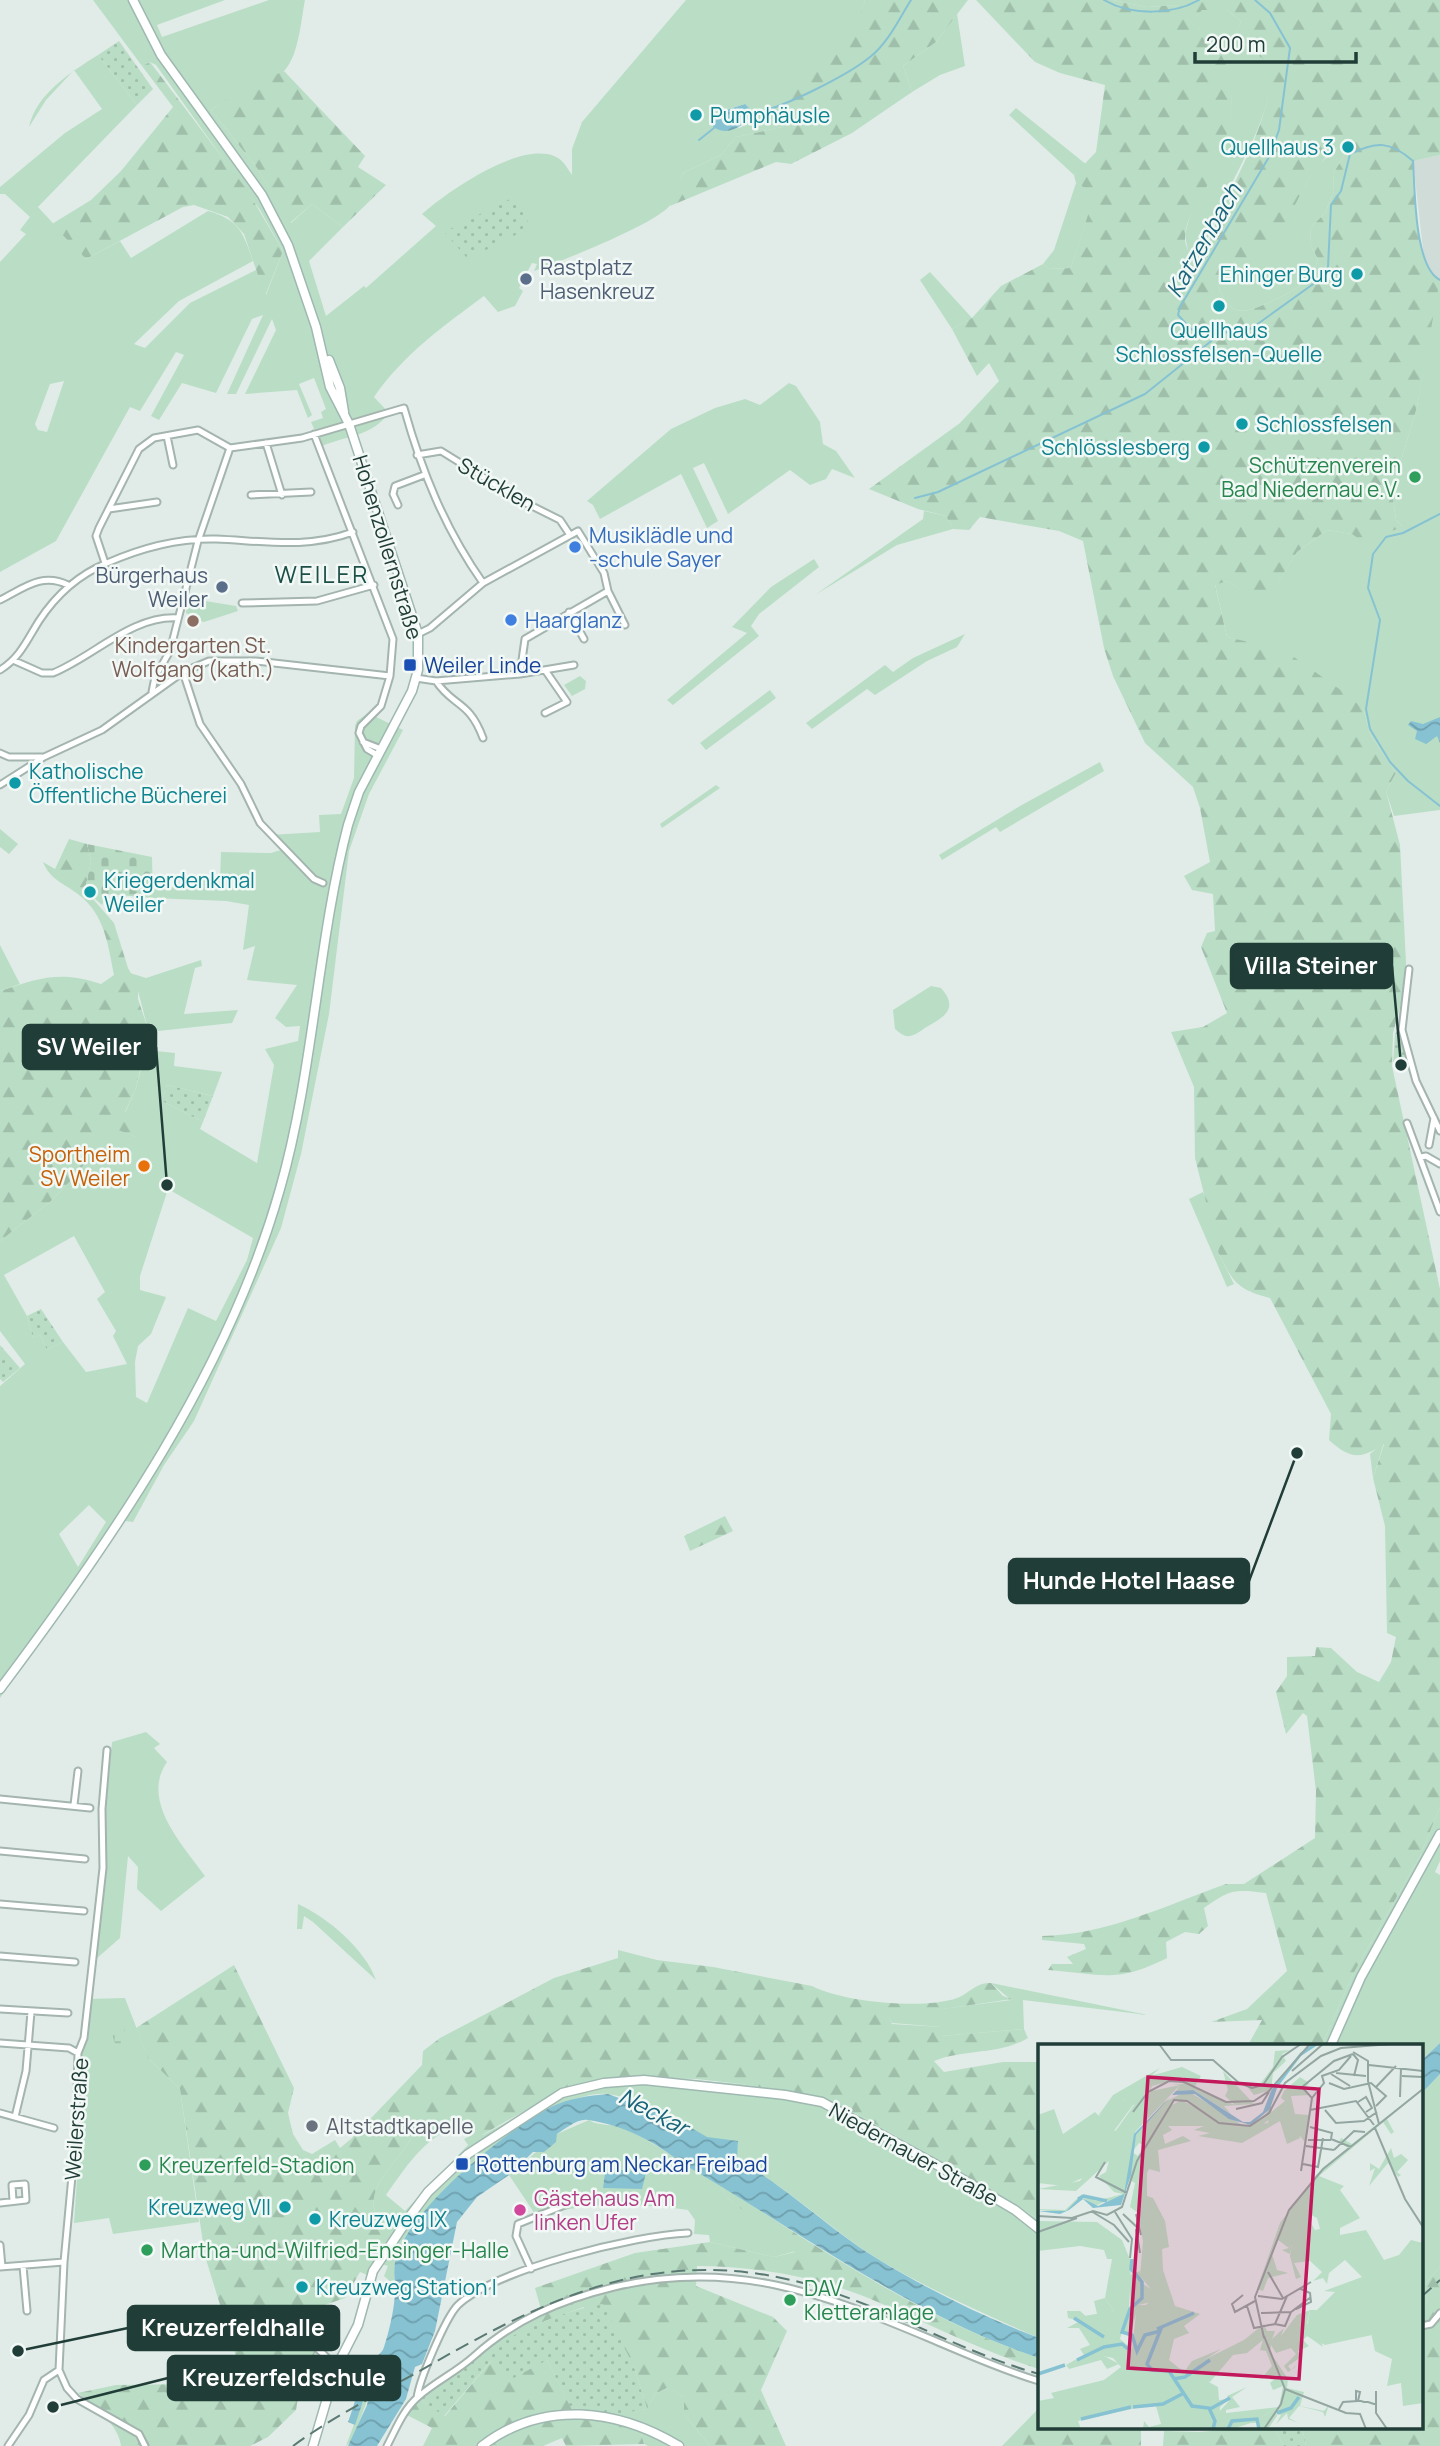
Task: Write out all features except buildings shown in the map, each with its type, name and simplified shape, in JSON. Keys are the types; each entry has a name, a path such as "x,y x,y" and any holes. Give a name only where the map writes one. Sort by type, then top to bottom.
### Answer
{"main road":[{"name":"Hohenzollernstraße","path":"0,1689 52,1620 121,1518 183,1414 243,1294 272,1215 288,1160 342,849 359,792 397,724 416,678 420,654 418,634 345,414 340,388 297,268 274,217 246,171 167,64 132,0"},
{"path":"1331,2044 1361,1977 1440,1833"},
{"name":"Niedernauer Straße","path":"313,2446 336,2368 358,2325 373,2271 428,2192 468,2154 513,2122 562,2093 604,2083 685,2082 822,2102 957,2176 1015,2210 1038,2228"},
{"path":"482,2446 506,2430 528,2423 590,2414 638,2423 679,2446"}],"street":[{"path":"106,563 96,536 139,449 154,438 198,430 230,448 314,434 404,408 417,456 446,524 483,583"},
{"path":"314,434 393,639 390,677 382,706 361,726 359,733 363,742 379,752"},
{"path":"167,436 173,466"},
{"path":"266,443 282,495"},
{"path":"152,692 155,677 170,651 198,541 230,448"},
{"name":"Stücklen","path":"417,456 441,451 520,500 560,520 570,535"},
{"path":"398,505 393,494 395,486 424,475"},
{"path":"251,495 311,492"},
{"path":"109,509 157,502"},
{"path":"418,634 430,628 483,583 579,531 604,573 608,591 625,625"},
{"path":"0,670 15,661 40,619 68,585 106,563 180,541 303,544 335,539 353,532"},
{"path":"0,600 41,579 55,579 68,585"},
{"path":"242,603 317,601 374,585"},
{"path":"520,674 525,639 608,591"},
{"path":"569,612 584,639"},
{"path":"15,661 42,673 53,673 121,635 161,620 178,618"},
{"path":"0,785 44,757 102,730 183,672 209,661 228,659 390,677"},
{"path":"416,678 436,681 520,674 575,665"},
{"path":"545,670 567,702 545,713"},
{"path":"183,672 195,715 241,784 260,823 314,879 323,883"},
{"path":"436,681 441,689 468,708 483,738"},
{"path":"0,753 9,757 44,757"},
{"path":"1409,969 1402,1030 1416,1081 1437,1119 1440,1131"},
{"path":"1429,1145 1437,1119"},
{"path":"1407,1123 1440,1212"},
{"path":"1421,1157 1426,1156 1440,1164"},
{"name":"Weilerstraße","path":"59,2371 64,2262 76,2133 80,2062 78,2053 84,2038 103,1868 102,1809 107,1750"},
{"path":"74,1805 78,1771"},
{"path":"0,1799 90,1808"},
{"path":"0,1852 85,1859"},
{"path":"0,1904 83,1911"},
{"path":"0,1956 75,1962"},
{"path":"0,2009 68,2013"},
{"path":"15,2117 31,2012"},
{"path":"0,2043 69,2048 78,2053"},
{"path":"0,2113 54,2128"},
{"path":"0,2203 13,2201"},
{"path":"531,2270 516,2236 517,2224 567,2204"},
{"path":"417,2398 426,2365 456,2306 486,2287 531,2270 658,2234 688,2233"},
{"path":"0,2245 1,2267 64,2262"},
{"path":"23,2266 27,2311"},
{"path":"387,2446 400,2420 417,2398 508,2327 537,2313 596,2292 657,2279 726,2278 772,2282 823,2296 1038,2381"},
{"path":"1422,2326 1431,2323 1440,2313"},
{"path":"293,2314 298,2331 324,2352 336,2368"},
{"path":"8,2446 29,2415 44,2380 59,2371 77,2399 139,2434 145,2446"}],"shaded area":[{"path":"1440,155 1440,280 1430,273 1424,258 1413,161"}],"green space":[{"path":"93,0 225,0 157,25 162,37 269,0 305,0 296,46 285,70 211,110 257,168 291,223 312,204 343,227 309,261 326,316 364,286 366,288 436,226 422,214 484,171 522,156 539,154 557,157 572,175 572,149 582,122 686,0 865,0 858,26 783,93 798,107 795,118 782,127 736,137 721,155 683,173 671,204 648,221 534,271 537,264 532,263 519,288 523,291 515,306 498,312 484,296 424,342 398,367 374,397 389,413 375,427 322,446 311,422 323,418 321,412 326,409 314,378 299,384 312,415 308,418 297,390 245,394 276,330 272,319 236,394 227,394 263,315 252,319 216,393 182,383 159,420 151,416 184,355 176,352 140,411 130,407 56,541 0,572 0,262 26,234 20,230 30,217 5,194 0,194 0,187 65,133 102,109 74,71 98,55 137,105 38,207 86,259 120,241 131,258 208,211 233,223 243,235 253,261 179,301 134,344 145,348 190,303 256,270 266,295 283,251 260,210 156,65 150,62 142,66","holes":["745,104 750,119 742,127 730,130 713,127 712,123 729,109","64,381 47,432 38,430 35,424 50,384"]},
{"path":"865,0 968,0 936,42 903,66 912,92 852,133 791,164 776,162 670,206 683,173 721,155 736,137 782,127 795,118 798,107 785,104 782,93 857,26"},
{"path":"976,0 1113,0 1147,7 1180,5 1181,0 1440,0 1440,155 1413,161 1420,241 1430,270 1438,279 1438,290 1417,407 1392,491 1396,520 1403,527 1362,541 1352,534 1327,530 1297,552 1263,606 1227,581 1215,585 1227,637 1284,650 1352,698 1364,711 1370,734 1396,773 1386,791 1400,845 1407,982 1393,1033 1392,1066 1440,1289 1440,1807 1420,1856 1353,1974 1322,2044 1249,2044 1262,2020 1211,2022 1247,2009 1287,1971 1266,1893 1240,1891 1220,1897 1204,1908 1208,1926 1199,1934 1185,1932 1166,1942 1167,1958 1121,1974 1096,1975 1048,1970 1052,1964 1073,1964 1067,1957 1086,1949 1084,1944 1042,1940 1042,1936 1113,1925 1226,1884 1244,1884 1315,1838 1316,1791 1307,1716 1303,1713 1286,1734 1276,1692 1287,1676 1287,1657 1315,1656 1316,1647 1331,1648 1357,1672 1379,1682 1391,1662 1396,1637 1387,1633 1385,1526 1373,1478 1384,1444 1369,1453 1356,1455 1344,1451 1329,1440 1331,1414 1270,1298 1237,1283 1218,1252 1220,1243 1213,1230 1195,1158 1194,1087 1171,1032 1203,1027 1227,1013 1201,947 1207,933 1215,931 1213,894 1192,890 1184,876 1210,862 1200,808 1193,787 1145,743 1113,676 1104,648 1083,541 1059,531 980,517 969,530 953,529 946,516 918,509 869,489 960,423 999,381 989,363 977,376 952,329 972,318 1001,286 1043,264 1049,269 1071,268 1095,193 1076,183 1074,175 1096,152 1105,85 1060,73 1035,62","holes":["1202,10 1227,10 1241,21 1235,35 1272,67 1262,118 1209,240 1201,265 1188,250 1185,242 1186,231 1225,141 1232,98 1230,77 1223,58 1210,39 1191,23","1342,145 1346,152 1333,174 1334,191 1325,213 1311,227 1310,244 1318,259 1310,275 1293,291 1261,306 1245,311 1233,308 1218,286 1223,277 1245,269 1263,256 1277,238 1324,159"]},
{"path":"1113,0 1181,0 1181,5 1147,7"},
{"path":"1202,10 1227,10 1241,21 1235,36 1273,67 1262,119 1207,240 1201,266 1188,251 1185,235 1220,149 1231,107 1230,84 1222,60 1209,39 1190,23"},
{"path":"957,14 965,66 940,75 912,92 903,66 936,42"},
{"path":"119,41 153,89 137,105 98,55"},
{"path":"150,62 247,190 283,251 265,296 244,234 228,217 194,205 183,207 86,259 52,224 91,200 121,171 173,107 142,66"},
{"path":"284,71 365,156 358,167 386,185 343,227 312,204 290,223 257,168 211,110 235,93"},
{"path":"72,73 46,100 29,127 39,104 56,85"},
{"path":"1016,108 1087,165 1074,175 1009,115"},
{"path":"1342,144 1346,152 1333,174 1334,191 1325,213 1311,227 1310,244 1318,259 1315,268 1293,291 1253,309 1245,311 1233,308 1218,286 1223,277 1305,186 1316,167"},
{"path":"1076,183 1096,192 1071,268 1049,269 1043,264 1054,250"},
{"path":"514,197 531,227 468,259 444,232"},
{"path":"930,272 972,318 952,329 920,280"},
{"path":"1438,279 1440,810 1394,816 1386,791 1396,773 1370,734 1364,711 1284,651 1227,637 1215,584 1227,581 1263,605 1297,552 1327,530 1352,534 1402,526 1396,520 1392,491 1417,407"},
{"path":"789,383 796,386 820,422 823,444 836,451 855,478 832,469 826,479 810,485 790,470 728,514 704,463 693,468 718,521 707,528 681,474 600,519 593,505 587,501 671,429 715,408 745,399 760,405"},
{"path":"924,511 946,516 953,529 897,545 815,595 923,519"},
{"path":"814,559 819,567 759,614 751,626 759,636 673,705 667,700 747,633 732,627 771,587"},
{"path":"188,600 203,600 203,607 205,601 236,606 238,611 204,622 200,621 198,615 195,618 186,613"},
{"path":"965,634 957,647 927,661 875,695 867,689 812,729 806,723 885,665 893,672 913,658"},
{"path":"580,676 586,681 585,689 572,696 564,685"},
{"path":"770,690 776,698 706,750 700,743"},
{"path":"368,713 403,730 369,794 349,851 329,1014 301,1154 281,1228 194,1421 164,1465 133,1522 125,1521 0,1698 0,1386 25,1364 0,1331 0,1241 51,1201 79,1172 108,1125 136,1137 125,1113 136,1088 146,1050 175,1053 174,1066 222,1072 213,1096 167,1085 162,1101 203,1122 200,1129 257,1163 274,1065 265,1049 298,1041 300,1026 286,1027 275,1018 297,985 247,980 255,946 243,950 249,905 226,901 153,898 152,887 196,888 197,880 220,880 221,852 271,853 284,849 270,835 320,832 319,815 341,814 354,778 357,721","holes":["168,1189 253,1238 247,1260 216,1321 188,1308 147,1403 136,1397 135,1362 138,1346 151,1334 166,1297 140,1290 140,1276","74,1236 105,1292 97,1299 116,1331 113,1336 127,1364 86,1372 63,1342 47,1350 40,1335 33,1338 27,1316 4,1275","89,1505 106,1522 78,1567 59,1534"]},
{"path":"1100,762 1104,771 1000,832 996,827 942,860 939,855 1020,806"},
{"path":"716,785 720,788 662,828 660,824"},
{"path":"0,829 18,844 9,854 0,847"},
{"path":"69,839 87,844 91,861 85,890 114,923 128,968 138,986 138,999 149,1032 136,1088 125,1112 144,1121 136,1137 108,1126 79,1172 51,1201 0,1241 0,991 50,977 74,977 101,984 114,975 104,931 95,912 79,895 54,877 43,862 55,869"},
{"path":"87,844 152,857 153,898 107,894 102,905 85,890 91,861"},
{"path":"0,945 20,984 0,991"},
{"path":"201,960 202,966 195,968 184,1014 238,1010 232,1023 149,1032 130,973 146,978"},
{"path":"931,986 941,988 946,994 949,1005 946,1014 915,1034 908,1036 895,1029 893,1010"},
{"path":"1401,1026 1405,1057 1393,1063 1395,1034"},
{"path":"167,1085 213,1096 203,1122 162,1101"},
{"path":"1203,1192 1221,1244 1218,1252 1234,1284 1227,1287 1189,1199"},
{"path":"41,1309 63,1342 47,1350 40,1335 33,1338 27,1316"},
{"path":"0,1345 20,1368 3,1382 0,1379"},
{"path":"1384,1442 1373,1478 1370,1454"},
{"path":"725,1516 733,1531 690,1551 684,1536"},
{"path":"146,1732 160,1744 154,1748 167,1762 160,1777 158,1792 161,1807 176,1837 205,1876 161,1911 137,1889 138,1867 128,1856 120,1938 96,1959 106,1859 106,1809 112,1742"},
{"path":"1440,1807 1440,1861 1435,1872 1440,1875 1440,2043 1422,2060 1422,2044 1322,2044 1353,1974 1420,1856"},
{"path":"298,1904 344,1935 371,1968 376,1980 304,1916 302,1929 297,1929"},
{"path":"618,1950 657,1960 713,1967 812,1986 825,1992 883,2003 943,2002 957,1998 981,1984 991,1983 1003,1996 1012,1999 889,2017 892,2024 942,2027 941,2036 1024,2029 1028,2038 1006,2047 934,2061 944,2072 1003,2062 1038,2062 1038,2218 865,2118 821,2097 696,2079 621,2078 549,2097 482,2135 465,2125 448,2123 412,2136 386,2172 376,2192 375,2212 387,2218 401,2219 401,2224 367,2275 360,2272 345,2298 287,2318 276,2332 288,2340 317,2350 302,2374 296,2410 268,2437 250,2446 121,2446 111,2423 78,2393 116,2385 195,2384 207,2393 231,2376 237,2360 205,2256 180,2089 148,2058 136,2028 234,1965 294,2088 288,2113 293,2134 303,2150 312,2154 335,2140 340,2148 351,2139 422,2065 423,2051 440,2038 554,1978 618,1958"},
{"path":"991,1983 1148,2015 1023,2000 1024,2029 941,2036 941,2027 892,2023 888,2016 1011,2000"},
{"path":"125,1998 148,2058 180,2089 199,2222 113,2234 109,2218 74,2223 85,2059 78,2053 83,2044 86,1999"},
{"path":"116,2024 123,2027 131,2042 128,2050 117,2049 110,2028"},
{"path":"1440,2074 1440,2267 1422,2287 1422,2093"},
{"path":"661,2078 741,2084 821,2097 865,2118 1038,2218 1038,2338 936,2291 876,2258 773,2182 736,2159 738,2141 706,2137 654,2108 608,2094 583,2097 553,2108 488,2151 430,2205 409,2231 397,2253 394,2285 384,2276 388,2266 381,2264 372,2277 367,2275 401,2224 401,2219 387,2218 375,2212 376,2192 386,2172 412,2136 448,2123 465,2125 483,2135 568,2089","holes":["450,2129 470,2129 473,2134 464,2139 468,2145 405,2211 386,2195 430,2141"]},
{"path":"589,2120 626,2129 722,2186 725,2196 796,2251 774,2257 710,2242 709,2235 694,2234 695,2220 688,2210 612,2205 575,2208 537,2217 509,2175 557,2134"},
{"path":"722,2186 837,2259 915,2304 1038,2358 1038,2369 978,2347 859,2294 814,2280 743,2268 697,2266 696,2286 773,2317 787,2331 761,2390 786,2446 710,2446 684,2414 684,2397 667,2388 655,2394 647,2409 634,2367 584,2307 545,2321 495,2346 494,2340 542,2313 535,2288 635,2253 710,2242 774,2257 795,2252 725,2196"},
{"path":"1440,2267 1440,2446 1306,2446 1302,2428 1422,2428 1422,2305 1428,2301 1422,2287"},
{"path":"1422,2287 1428,2301 1422,2305"},
{"path":"603,2304 634,2367 647,2409 617,2414 573,2412 547,2360 508,2381 491,2361 444,2416 421,2400 494,2340 496,2345 548,2320"},
{"path":"317,2350 331,2368 321,2401 315,2399 313,2391 302,2388 302,2374"},
{"path":"492,2360 547,2360 573,2411 638,2423 644,2444 566,2446 562,2438 543,2446 423,2446 432,2428 405,2414 421,2400 445,2416"},
{"path":"668,2388 684,2397 684,2414 710,2446 648,2446 644,2444 638,2423 614,2416 621,2411 647,2409 655,2394"},
{"path":"371,2390 352,2441 346,2446 366,2392"},
{"path":"1038,2409 1038,2428 1141,2428 1141,2446 1002,2446"},
{"path":"1274,2428 1284,2446 1163,2446 1164,2431"},
{"path":"1274,2428 1302,2428 1306,2446 1284,2446"}],"water":[{"path":"745,104 754,113 740,126 725,131 713,127 713,119 720,112"},
{"path":"1440,717 1440,743 1437,736 1426,744 1415,739 1417,731 1408,725 1411,721 1423,724"},
{"path":"1440,2043 1440,2074 1422,2093 1422,2060"},
{"name":"Neckar","path":"608,2094 676,2119 707,2137 738,2141 737,2159 773,2182 876,2258 956,2302 1038,2338 1038,2358 945,2319 856,2270 649,2141 614,2126 584,2120 557,2134 556,2142 544,2152 533,2152 509,2175 477,2197 457,2222 435,2331 422,2364 415,2367 406,2399 377,2446 348,2446 367,2405 370,2390 366,2392 355,2425 348,2422 358,2392 388,2335 395,2294 395,2262 408,2233 443,2191 487,2151 551,2107 579,2098"},
{"path":"635,2163 647,2169 642,2189 603,2188 606,2166 630,2172"}],"waterway":[{"path":"754,113 797,98 831,82 870,57 893,30 911,0"},
{"name":"Katzenbach","path":"1104,0 1127,9 1152,12 1177,9 1199,0"},
{"name":"Katzenbach","path":"1255,0 1270,13 1290,48 1279,130 1269,157 1180,307 1178,315 1191,329 1203,333 1238,332 1252,328 1316,282 1328,267 1331,205 1341,191 1350,154 1376,145 1397,150 1413,161 1421,244 1431,272 1440,280"},
{"path":"699,140 714,128"},
{"path":"915,498 938,492 1145,394 1220,334"},
{"name":"Katzenbach","path":"1440,514 1403,533 1386,537 1373,554 1368,588 1380,620 1366,709 1370,729 1390,762 1408,781 1440,806"}],"railway":[{"path":"293,2446 338,2417 461,2348 550,2304 641,2276 688,2270 738,2271 791,2280 823,2289 977,2352 1038,2374"},
{"path":"1422,2296 1440,2280"}],"place":[{"name":"Pumphäusle","path":"696,115"},
{"name":"Quellhaus 3","path":"1348,147"},
{"name":"Ehinger Burg","path":"1357,274"},
{"name":"Rastplatz Hasenkreuz","path":"526,279"},
{"name":"Quellhaus Schlossfelsen-Quelle","path":"1219,306"},
{"name":"Schlossfelsen","path":"1242,424"},
{"name":"Schlösslesberg","path":"1204,447"},
{"name":"Schützenverein Bad Niedernau e.V.","path":"1415,477"},
{"name":"Musiklädle und -schule Sayer","path":"575,547"},
{"name":"Bürgerhaus Weiler","path":"222,587"},
{"name":"Haarglanz","path":"511,620"},
{"name":"Kindergarten St. Wolfgang (kath.)","path":"193,621"},
{"name":"Weiler Linde","path":"410,665"},
{"name":"Katholische Öffentliche Bücherei","path":"15,783"},
{"name":"Kriegerdenkmal Weiler","path":"90,892"},
{"name":"Villa Steiner","path":"1401,1065"},
{"name":"Sportheim SV Weiler","path":"144,1166"},
{"name":"SV Weiler","path":"167,1185"},
{"name":"Hunde Hotel Haase","path":"1297,1453"},
{"name":"Altstadtkapelle","path":"312,2126"},
{"name":"Rottenburg am Neckar Freibad","path":"462,2164"},
{"name":"Kreuzerfeld-Stadion","path":"145,2165"},
{"name":"Kreuzweg VII","path":"285,2207"},
{"name":"Gästehaus Am linken Ufer","path":"520,2210"},
{"name":"Kreuzweg IX","path":"315,2219"},
{"name":"Martha-und-Wilfried-Ensinger-Halle","path":"147,2250"},
{"name":"Kreuzweg Station I","path":"302,2287"},
{"name":"DAV Kletteranlage","path":"790,2300"},
{"name":"Kreuzerfeldhalle","path":"18,2351"},
{"name":"Kreuzerfeldschule","path":"53,2407"}],"district":[{"name":"WEILER","path":"322,573"}]}
